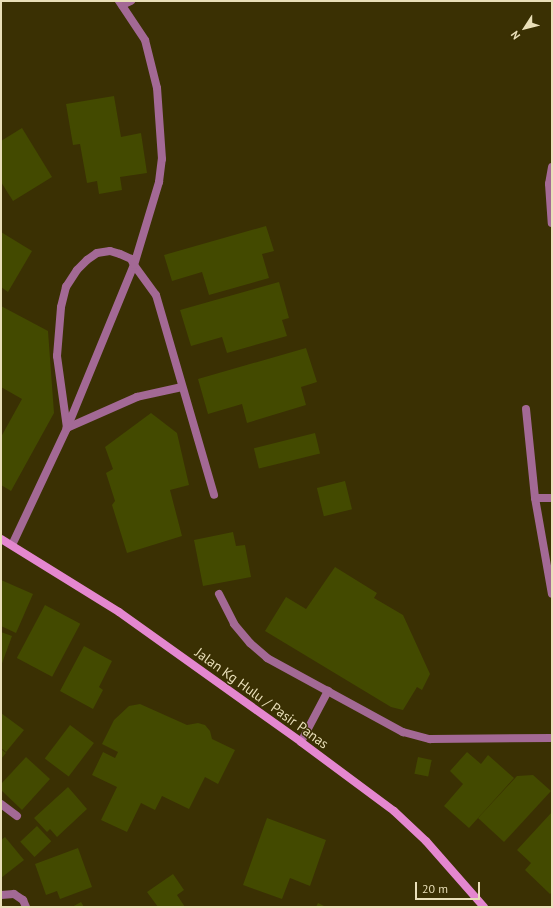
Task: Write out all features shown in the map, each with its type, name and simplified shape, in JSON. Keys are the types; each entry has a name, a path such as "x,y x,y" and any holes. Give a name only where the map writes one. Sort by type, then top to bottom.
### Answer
{"main road":[{"name":"Jalan Kg Hulu / Pasir Panas","path":"1,539 119,612 301,742 394,811 426,841 484,907"}],"street":[{"path":"12,545 67,428 134,265 154,205 159,182 162,152 157,88 145,40 120,3 131,1"},
{"path":"552,167 549,184 552,223"},
{"path":"67,428 57,356 61,307 66,287 77,270 97,253 110,251 131,259 156,295 214,495"},
{"path":"67,428 136,397 182,387"},
{"path":"526,409 535,498 552,594"},
{"path":"535,498 552,498"},
{"path":"219,594 234,624 250,643 267,658 328,690 383,723 415,736 430,739 552,738"},
{"path":"301,742 328,690"},
{"path":"1,804 16,816"},
{"path":"1,895 14,894 22,900 26,907"}],"building":[{"path":"114,96 121,137 141,133 147,173 120,177 122,190 99,194 97,181 87,183 80,144 73,145 66,104"},
{"path":"22,128 52,177 13,201 1,182 1,141"},
{"path":"266,226 274,251 262,254 269,278 209,295 202,272 172,281 164,255"},
{"path":"1,232 32,251 8,292 1,287"},
{"path":"279,282 289,318 282,320 287,336 227,353 222,337 191,346 180,310"},
{"path":"1,306 48,331 54,413 11,491 1,485 1,437 22,399 1,387"},
{"path":"306,348 317,382 301,387 306,405 247,423 242,404 208,414 198,379"},
{"path":"151,413 177,433 189,485 170,490 182,536 127,553 112,505 115,501 106,473 113,469 105,447"},
{"path":"315,433 320,453 259,469 254,448"},
{"path":"345,481 352,509 324,516 317,488"},
{"path":"233,532 236,546 245,545 251,577 203,586 194,540"},
{"path":"335,567 377,593 374,598 403,615 430,674 422,690 417,687 403,710 391,707 265,631 286,597 306,609"},
{"path":"1,580 33,594 16,633 1,626"},
{"path":"45,605 80,624 52,677 17,658"},
{"path":"1,632 12,636 1,666"},
{"path":"84,646 112,661 99,687 103,690 93,709 60,691"},
{"path":"140,704 187,725 198,723 205,725 210,731 212,739 235,750 218,784 205,777 189,809 162,796 155,810 141,803 127,832 101,820 117,787 92,775 103,752 115,758 118,752 102,744 114,720 129,706"},
{"path":"1,713 24,730 6,752 1,748"},
{"path":"70,725 94,743 69,777 45,759"},
{"path":"1,749 6,753 1,759"},
{"path":"467,752 481,764 488,755 514,778 469,828 444,806 463,784 450,771"},
{"path":"26,757 50,779 22,810 1,790 1,784"},
{"path":"418,757 432,760 428,777 414,774"},
{"path":"533,775 551,791 504,842 478,818 517,776"},
{"path":"68,787 87,809 57,837 50,829 47,832 34,818"},
{"path":"552,812 552,892 550,894 525,870 531,863 517,850"},
{"path":"267,818 326,840 310,886 290,878 282,899 243,885"},
{"path":"37,826 51,841 35,857 20,842"},
{"path":"5,837 24,860 1,878 1,840"},
{"path":"78,848 92,887 60,899 57,891 46,895 35,864"},
{"path":"173,874 184,890 177,895 185,907 158,907 147,892"},
{"path":"81,902 84,907 72,907"},
{"path":"318,903 326,907 316,907"}]}
